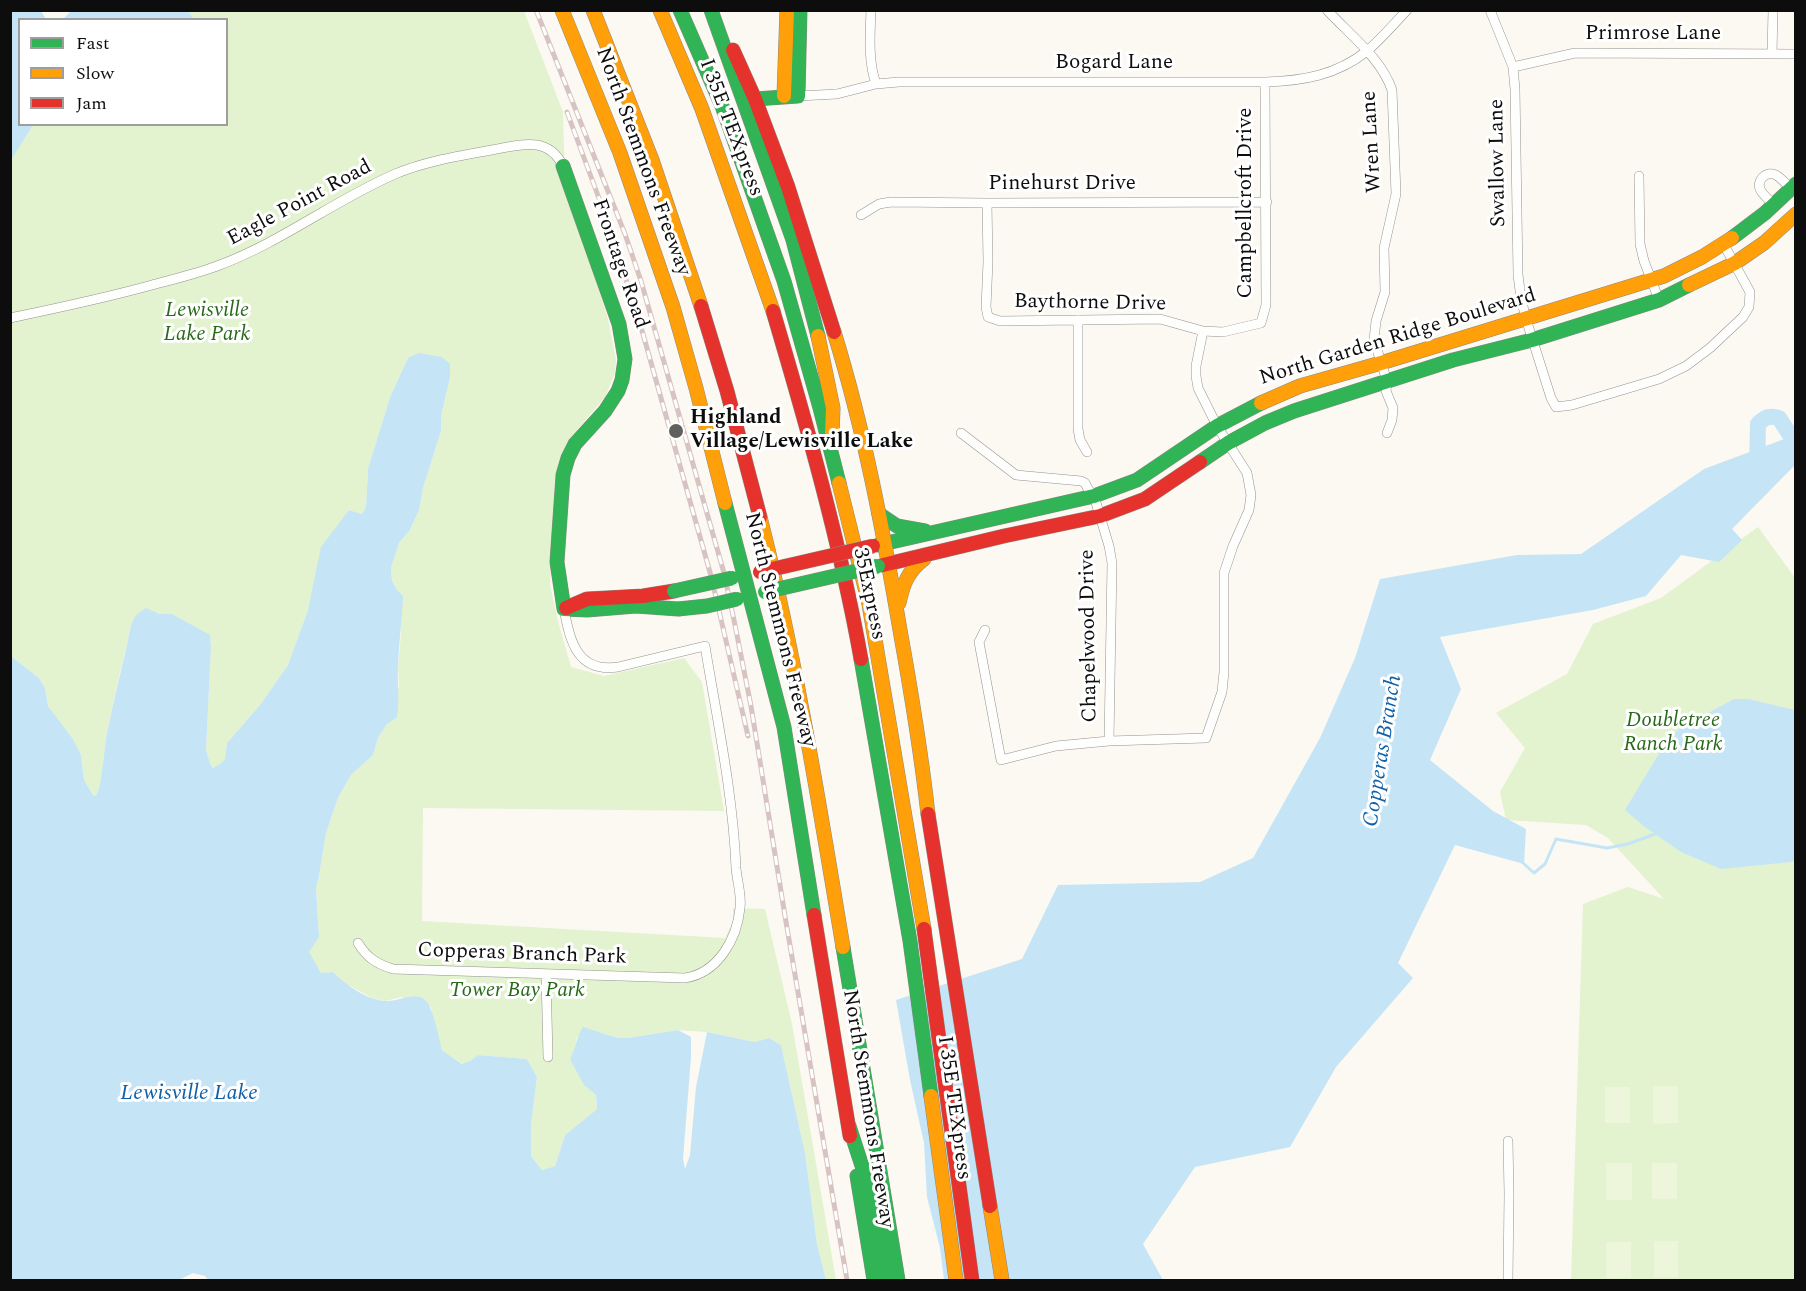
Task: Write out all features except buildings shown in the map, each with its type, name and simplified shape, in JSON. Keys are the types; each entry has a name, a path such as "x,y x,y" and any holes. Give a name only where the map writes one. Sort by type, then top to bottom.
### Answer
{"main road":[{"name":"North Stemmons Freeway","path":"561,10 620,153 672,307 696,388 743,598 784,727 874,1281"},
{"name":"North Stemmons Freeway","path":"593,10 634,113 717,358 786,626 819,796 898,1281"},
{"name":"I 35E TEXpress","path":"660,10 702,109 758,263"},
{"path":"680,10 722,106 793,312 832,454 869,604 926,938 972,1281"},
{"path":"712,10 793,240 805,282 833,408 832,454"},
{"path":"712,10 755,99 788,187 852,392 879,514 879,545 897,611 922,759 929,826 1002,1281"},
{"path":"787,10 791,96"},
{"path":"791,96 800,10"},
{"path":"755,99 766,96 791,96"},
{"name":"Frontage Road","path":"563,166 619,324 626,361 622,381 615,396 605,411 576,441 565,465 557,563 564,609"},
{"name":"North Garden Ridge Boulevard","path":"564,609 587,599 643,596 674,591 1094,496 1137,480 1217,426 1247,409 1300,386 1526,319 1651,280 1684,267 1724,245 1751,226 1793,186"},
{"name":"North Garden Ridge Boulevard","path":"564,609 587,610 636,606 678,609 707,606 1004,536 1100,516 1145,499 1228,443 1294,411 1453,360 1532,340 1659,300 1735,263 1764,243 1796,214"},
{"name":"35Express","path":"758,263 803,414 850,603 910,940"},
{"path":"879,514 897,526 933,532"},
{"path":"897,611 905,577 916,564 933,554"},
{"name":"I 35E TEXpress","path":"910,940 956,1281"},
{"path":"849,1126 862,1167 887,1281"}],"street":[{"path":"871,10 871,55 876,84"},
{"name":"Wren Lane","path":"1327,10 1367,51 1388,77 1392,90 1396,194 1384,248 1385,292 1376,321 1374,340 1387,381 1386,391 1393,408 1392,420 1387,433"},
{"name":"Bogard Lane","path":"791,96 837,93 876,84 899,82 1265,82 1305,80 1328,74 1367,51 1407,10"},
{"name":"Swallow Lane","path":"1490,10 1512,67 1517,116 1518,275 1521,298 1532,340 1556,407 1572,405 1659,379 1696,360 1743,317 1749,307 1750,292 1735,263"},
{"path":"1772,54 1773,10"},
{"name":"Primrose Lane","path":"1512,67 1575,53 1796,54"},
{"name":"Campbellcroft Drive","path":"1261,323 1266,305 1265,82"},
{"name":"Eagle Point Road","path":"10,318 90,301 215,267 272,242 397,173 437,160 518,146 538,145 552,150 563,166"},
{"path":"1775,205 1761,192 1759,185 1762,178 1767,174 1774,175 1793,186"},
{"path":"1639,176 1640,244 1659,300"},
{"name":"Pinehurst Drive","path":"861,215 879,204 891,202 1267,202"},
{"name":"Baythorne Drive","path":"987,203 986,307 988,317 1000,321 1160,319 1203,331 1223,332 1261,323"},
{"path":"1724,245 1735,263"},
{"path":"1078,320 1078,429 1080,440 1087,452"},
{"path":"985,630 979,642 1001,760 1056,746 1109,741 1206,738 1222,692 1224,573 1249,510 1251,495 1247,473 1217,426 1198,388 1196,366 1203,331"},
{"path":"961,433 1016,476 1081,481 1094,496"},
{"name":"Chapelwood Drive","path":"1094,496 1112,563 1109,741"},
{"name":"Copperas Branch Park","path":"358,943 363,952 376,964 393,969 685,978 695,977 717,961 732,941 740,908 734,833 705,646 618,667 598,667 581,657 574,649 564,609"},
{"path":"546,974 548,1057"},
{"path":"1508,1141 1508,1281"}],"green space":[{"name":"Lewisville Lake Park","path":"188,11 524,11 563,112 565,184 608,319 616,360 615,373 605,397 571,437 555,476 550,585 559,625 571,667 604,676 684,658 702,682 724,811 423,808 422,921 725,938 733,921 733,908 765,909 792,1024 836,1280 826,1280 817,1244 805,1153 781,1045 769,1038 755,1042 707,1032 678,1030 628,1038 618,1038 599,1032 577,1037 575,1055 577,1069 589,1089 596,1095 597,1109 565,1135 555,1166 542,1170 531,1156 531,1125 537,1077 527,1059 478,1055 463,1064 442,1050 431,1007 402,997 385,1001 372,998 345,983 333,972 321,973 308,952 319,937 316,888 326,833 338,798 351,775 373,755 378,738 387,724 399,686 401,634 397,590 392,579 391,568 399,543 410,530 419,510 423,488 441,431 441,416 450,378 450,365 442,357 408,358 390,397 368,469 366,507 362,514 349,510 340,523 313,590 288,665 260,705 227,743 225,759 220,764 214,768 206,750 210,636 172,614 135,616 131,625 96,797 84,780 81,755 73,739 48,706 45,688 39,678 11,656 10,160 32,126 228,126 228,18 193,18"},
{"name":"Doubletree Ranch Park","path":"1758,527 1795,578 1795,1280 1571,1280 1583,904 1628,887 1664,899 1608,838 1586,825 1506,820 1500,792 1525,748 1496,713 1567,674 1593,624 1661,598"},
{"path":"1653,1086 1678,1086 1678,1123 1653,1124"},
{"path":"1605,1087 1630,1087 1630,1123 1605,1123"},
{"path":"1606,1163 1632,1163 1632,1200 1606,1200"},
{"path":"1652,1163 1677,1163 1677,1199 1652,1199"},
{"path":"1654,1241 1678,1241 1678,1277 1654,1277"},
{"path":"1606,1242 1631,1242 1631,1278 1606,1278"}],"water":[{"path":"11,10 41,11 45,18 18,18 18,126 32,126 11,160"},
{"path":"72,10 188,11 193,18 64,18"},
{"name":"Lewisville Lake","path":"419,353 442,357 450,364 450,378 441,416 441,431 423,488 419,510 410,530 399,543 391,568 392,580 403,596 397,717 387,724 378,738 373,755 351,775 338,798 326,833 316,888 319,937 309,952 321,973 333,972 351,987 371,998 391,1001 412,996 422,998 431,1010 442,1050 462,1064 478,1055 527,1059 537,1077 531,1125 531,1156 542,1170 555,1166 565,1135 597,1109 596,1095 584,1085 570,1059 583,1027 618,1038 678,1030 691,1037 683,1159 685,1169 690,1155 696,1087 707,1032 755,1042 769,1038 781,1045 805,1153 817,1244 826,1280 208,1280 205,1276 193,1273 179,1280 11,1280 11,656 39,678 45,688 48,706 73,739 81,755 84,780 96,796 131,625 135,616 146,608 159,614 172,614 210,635 206,750 213,768 220,764 225,759 227,743 260,705 288,665 308,610 321,547 349,510 362,514 366,507 368,469 390,397 408,358"},
{"path":"1795,435 1795,465 1732,529 1742,540 1719,562 1681,555 1646,596 1593,610 1440,637 1461,689 1430,760 1493,811 1526,829 1524,864 1455,845 1398,963 1413,978 1336,1067 1290,1147 1195,1167 1143,1244 1163,1280 944,1280 940,1248 927,1197 924,1143 896,1000 1022,959 1058,885 1200,882 1253,858 1320,738 1355,658 1380,579 1517,555 1581,554 1704,469"},
{"path":"1734,699 1748,699 1795,710 1796,860 1791,862 1721,869 1681,852 1625,810 1669,737"}],"waterway":[{"name":"Copperas Branch","path":"1757,470 1758,424 1763,420 1768,417 1779,418 1796,444"},
{"path":"1522,862 1534,873 1545,864 1556,839 1607,848 1628,844 1655,834"}],"railway":[{"path":"536,10 625,234 641,281 724,573 751,706 847,1280"},
{"path":"567,112 610,228 643,334 711,576 748,736"}],"traffic: fast":[{"path":"680,10 722,106 784,281 839,483"},
{"path":"711,10 793,240 818,336"},
{"path":"755,99 798,96 800,10"},
{"path":"563,166 619,324 625,359 618,391 605,411 575,444 563,475 557,562 564,609"},
{"path":"1732,238 1765,213 1796,184"},
{"path":"1200,462 1228,443 1265,423 1294,411 1453,360 1532,340 1659,300 1689,285"},
{"path":"878,545 1094,496 1137,480 1217,426 1261,403"},
{"path":"725,503 784,727 814,915"},
{"path":"879,514 897,526 925,531"},
{"path":"765,592 878,566"},
{"path":"674,591 732,578"},
{"path":"678,609 707,606 737,599"},
{"path":"564,609 587,610 636,606 678,609"},
{"path":"861,659 910,941 931,1096"},
{"path":"843,947 898,1280"},
{"path":"849,1126 862,1166 887,1280"},
{"path":"857,1176 874,1280"}],"traffic: slow":[{"path":"562,10 620,153 673,307 725,503"},
{"path":"593,10 652,160 701,306"},
{"path":"660,10 702,109 773,311"},
{"path":"784,96 787,10"},
{"path":"1689,285 1735,263 1764,243 1796,214"},
{"path":"1261,403 1300,386 1664,276 1702,257 1732,238"},
{"path":"834,332 855,405 880,517 912,699 928,814"},
{"path":"818,336 833,408 832,435"},
{"path":"839,483 869,604 924,929"},
{"path":"760,517 796,677 843,947"},
{"path":"899,603 907,578 924,559"},
{"path":"931,1096 956,1280"},
{"path":"990,1206 1002,1280"}],"traffic: jam":[{"path":"733,50 755,99 788,187 834,332"},
{"path":"701,306 727,391 760,517"},
{"path":"773,311 833,528 861,659"},
{"path":"883,565 1100,516 1145,499 1200,462"},
{"path":"760,572 873,546"},
{"path":"566,608 587,599 643,596 674,591"},
{"path":"928,814 990,1206"},
{"path":"814,915 850,1136"},
{"path":"924,929 972,1280"}],"place":[{"name":"Highland Village/Lewisville Lake","path":"676,431"}],"park label":[{"name":"Tower Bay Park","path":"517,992"}]}
